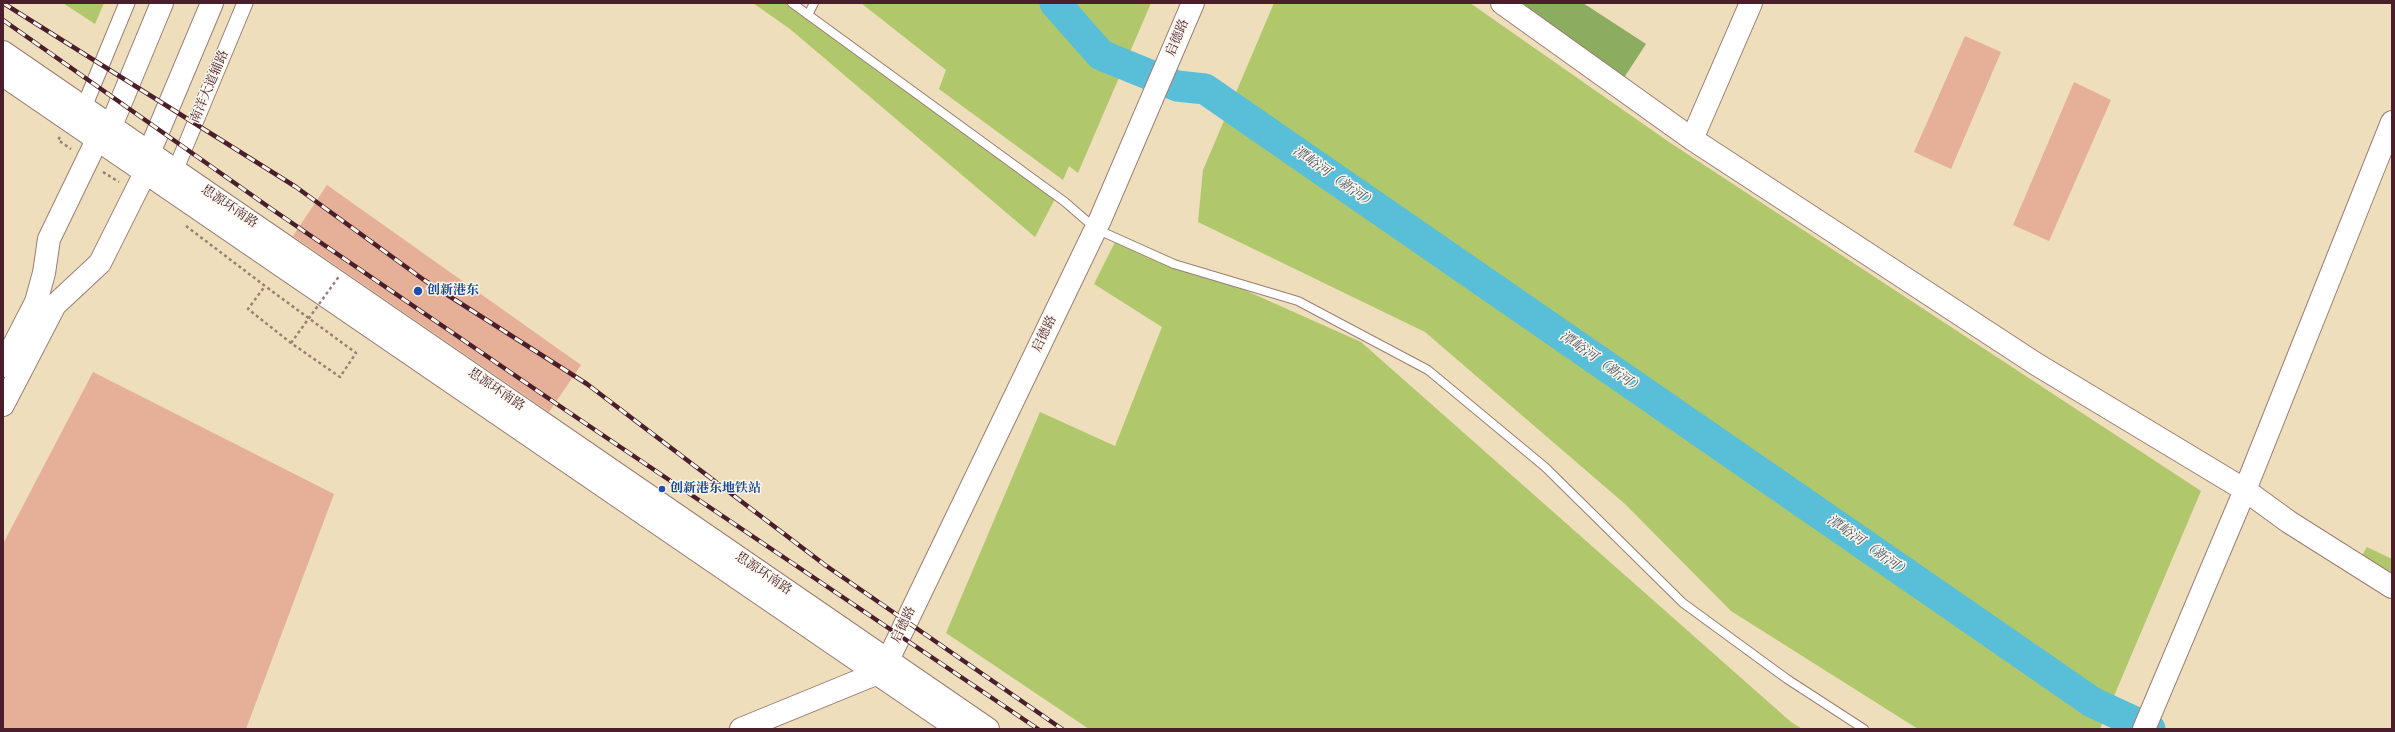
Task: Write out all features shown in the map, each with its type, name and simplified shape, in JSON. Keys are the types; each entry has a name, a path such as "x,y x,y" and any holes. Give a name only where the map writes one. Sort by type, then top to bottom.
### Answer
{"street":[{"path":"84,107 127,3"},
{"path":"3,366 36,302 44,273 49,239 104,133 162,3"},
{"path":"3,405 55,305 100,263 147,163 212,3"},
{"name":"南洋大道辅路","path":"175,170 245,3"},
{"name":"启德路","path":"883,666 1098,225 1193,3"},
{"path":"1502,3 1692,139 2036,364 2246,490 2289,522 2392,587"},
{"path":"1692,139 1751,3"},
{"name":"思源环南路","path":"3,52 84,107 104,133"},
{"name":"思源环南路","path":"3,75 104,133 883,666 988,729"},
{"path":"2144,729 2246,490 2392,122"},
{"name":"思源环南路","path":"147,163 175,170 883,666 958,729"},
{"path":"741,729 883,666"}],"lane":[{"path":"792,3 1098,225 1174,264 1298,302 1428,370 1545,467 1683,603 1787,680 1864,729"},
{"path":"808,15 814,3"}],"path":[{"path":"182,223 356,354 340,377 291,343 248,309 265,286"},
{"path":"291,343 340,275"}],"green space":[{"path":"63,3 104,3 95,24"},
{"path":"753,3 795,3 1056,197 1035,237 790,29"},
{"path":"861,3 1151,3 1078,173 1069,166 1063,180 939,89 946,70"},
{"path":"1274,3 1470,3 1669,142 2201,491 2100,729 1918,729 1731,611 1625,504 1425,332 1198,222 1203,170"},
{"path":"1514,3 1583,3 1646,44 1618,87"},
{"path":"1119,234 1361,342 1791,722 1802,729 1089,729 946,633 1040,412 1115,446 1162,327 1094,284"},
{"path":"2367,547 2392,559 2392,580 2358,562"}],"building":[{"path":"1965,36 2001,52 1951,169 1914,152"},
{"path":"2074,82 2111,100 2049,241 2013,225"},
{"name":"创新港东","path":"327,185 581,365 549,412 293,236"},
{"path":"93,372 334,494 246,729 3,729 3,544"}],"waterway":[{"name":"潭峪河（新河）","path":"1055,3 1101,55 1177,86 1205,89 2092,702 2150,729"}],"railway":[{"path":"3,3 296,187 424,280 587,384 825,565 1062,729"},
{"path":"3,20 273,210 567,411 1038,729"}],"place":[{"name":"创新港东","path":"418,291"},
{"name":"创新港东地铁站","path":"662,489"}]}
